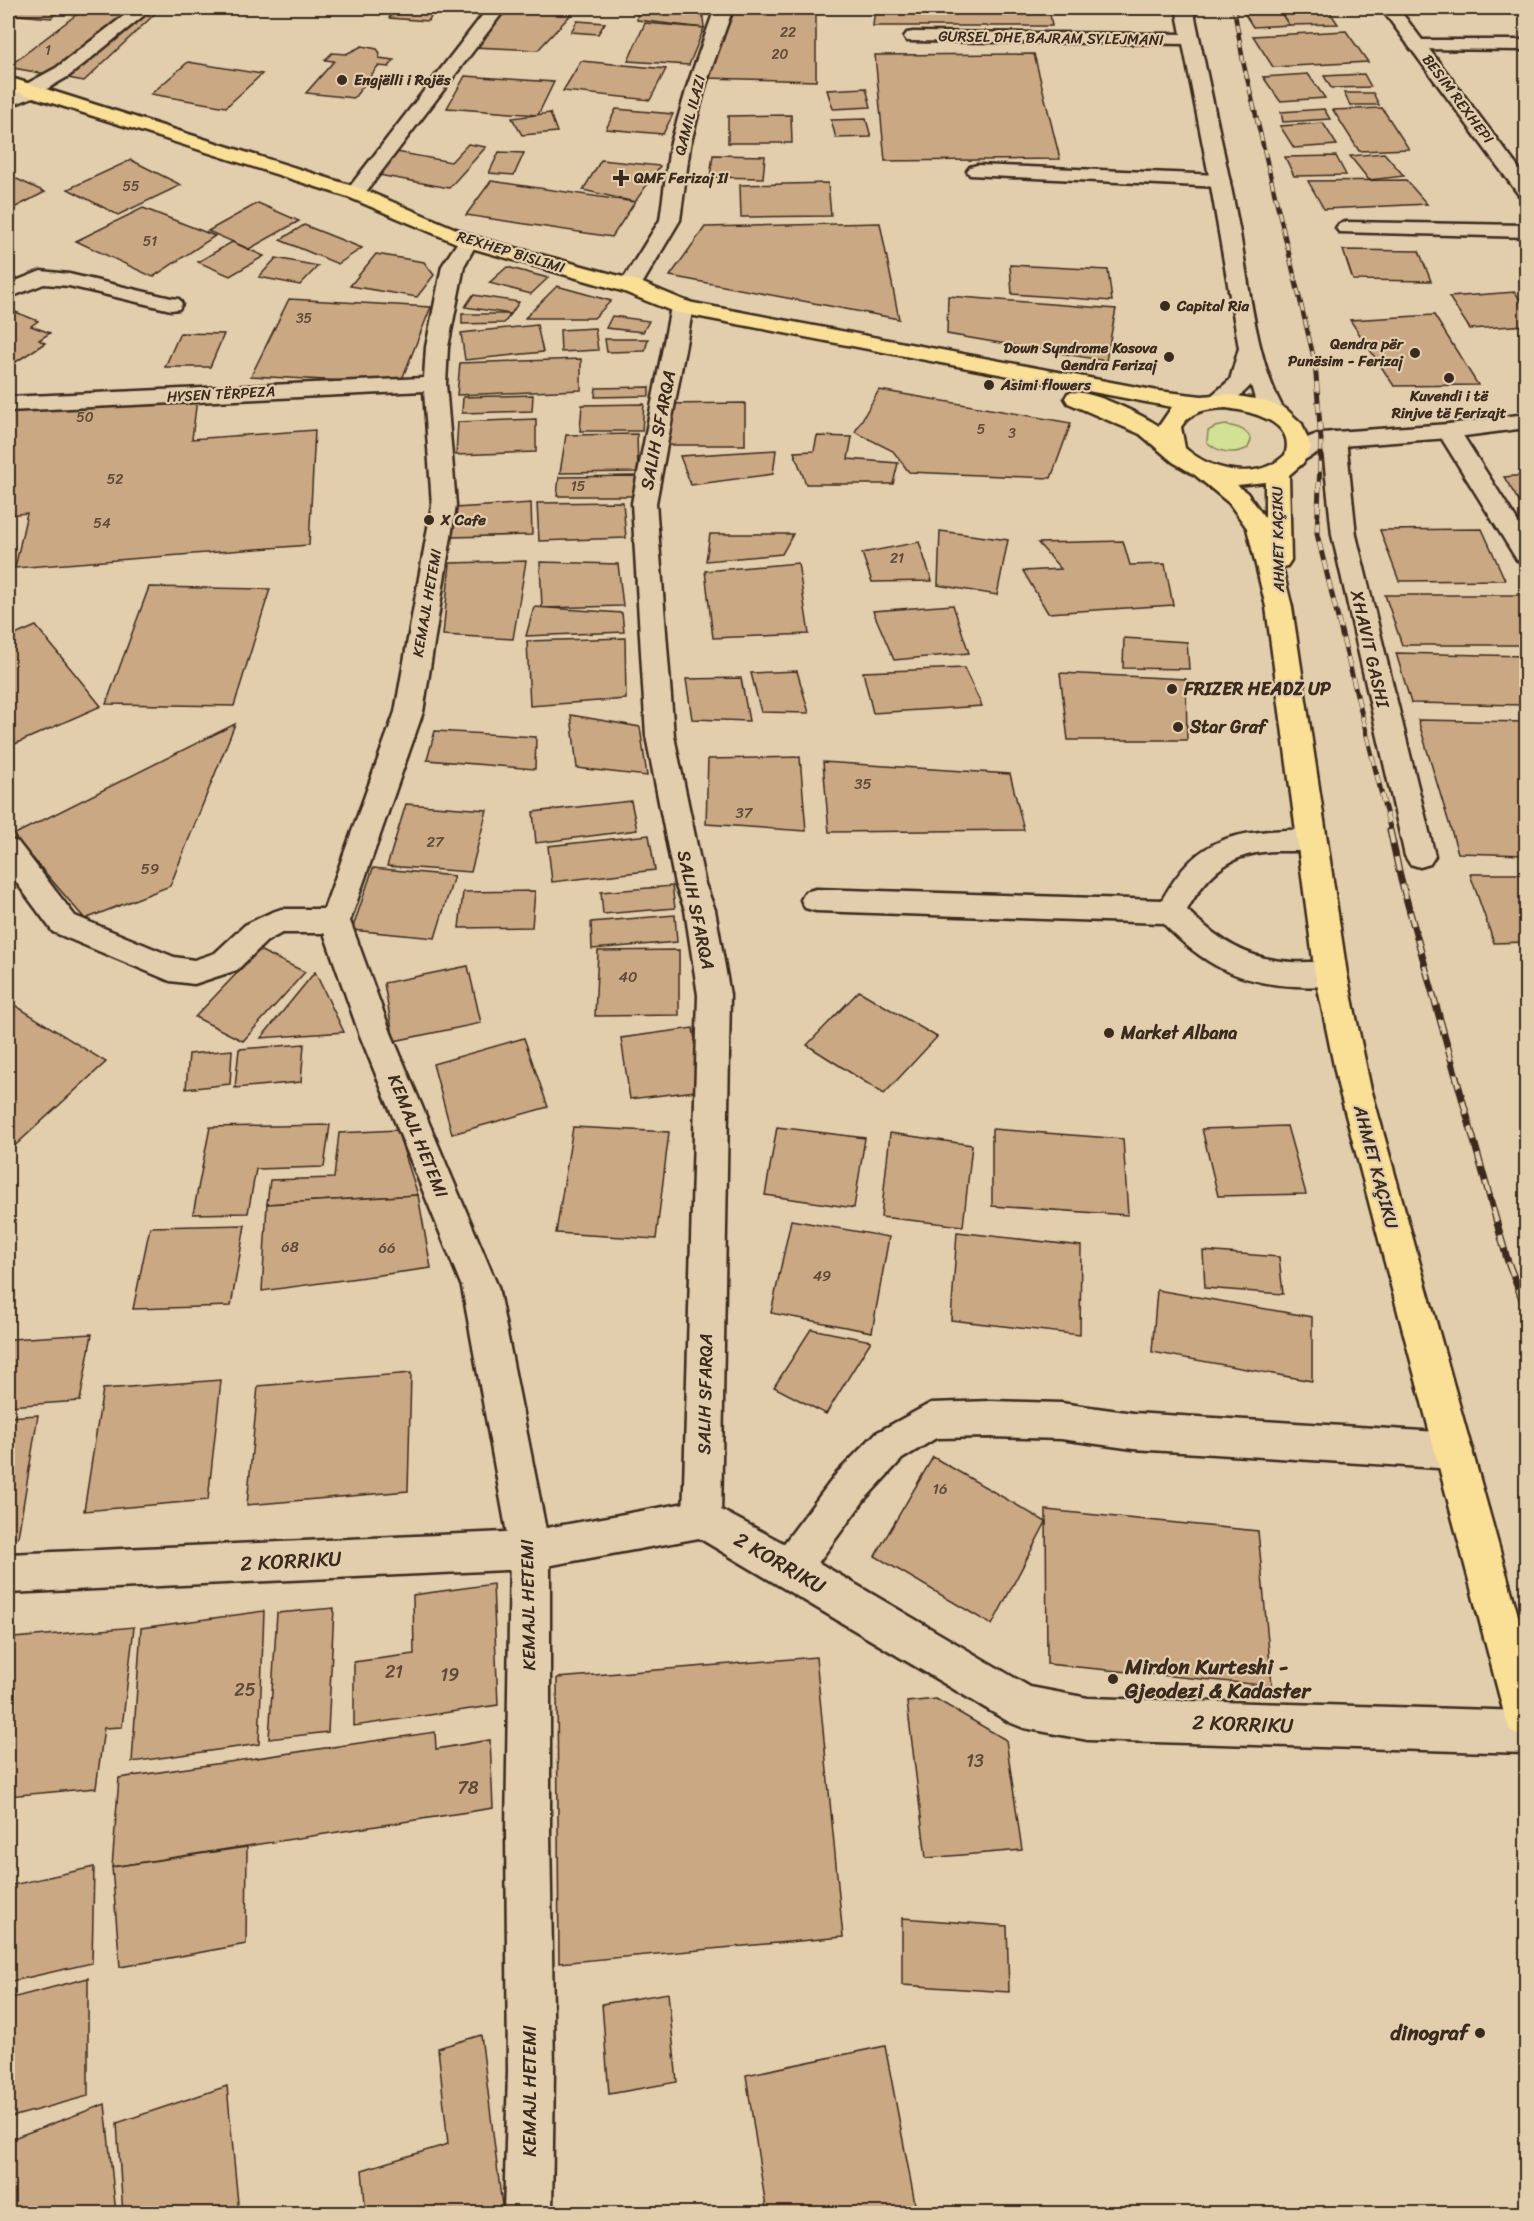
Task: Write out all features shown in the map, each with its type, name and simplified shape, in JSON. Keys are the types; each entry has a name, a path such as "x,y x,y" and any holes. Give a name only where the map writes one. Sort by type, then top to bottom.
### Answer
{"main road":[{"name":"REXHEP BISLIMI","path":"8,83 355,194 468,242 630,286 681,307 1158,398 1210,402"},
{"name":"REXHEP BISLIMI","path":"991,367 1128,418 1150,430 1173,450"},
{"path":"1210,402 1256,405 1279,416 1295,430 1300,442 1298,454 1290,464 1277,472 1241,478 1203,470 1186,461 1173,450 1168,438 1168,426 1174,416 1186,408 1210,402"},
{"name":"AHMET KAÇIKU","path":"1203,470 1238,498 1259,527 1279,607 1331,974 1354,1085 1527,1717"},
{"name":"AHMET KAÇIKU","path":"1277,472 1279,607"}],"street":[{"path":"8,101 31,92 81,58 144,8"},
{"path":"355,194 497,8"},
{"name":"QAMIL ILAZI","path":"630,286 670,220 680,146 697,84 724,8"},
{"name":"GURSEL DHE BAJRAM SYLEJMANI","path":"1184,8 1220,181 1250,348 1268,403 1279,416"},
{"name":"BESIM REXHEPI","path":"1389,8 1527,191"},
{"name":"GURSEL DHE BAJRAM SYLEJMANI","path":"913,36 1190,39"},
{"path":"1417,45 1527,45"},
{"path":"977,171 1220,181"},
{"path":"1346,228 1527,231"},
{"name":"KEMAJL HETEMI","path":"468,242 453,266 437,347 435,384 444,505 409,712 335,921 375,1034 480,1287 530,1550 528,1833 531,2071 528,2214"},
{"path":"8,292 41,277 69,280 171,304"},
{"name":"SALIH SFARQA","path":"681,307 644,504 660,736 690,884 700,910 714,995 702,1519"},
{"name":"GURSEL DHE BAJRAM SYLEJMANI","path":"1210,402 1241,383 1250,348"},
{"name":"HYSEN TËRPEZA","path":"8,404 435,384"},
{"path":"1279,416 1328,440"},
{"path":"1298,454 1328,440 1449,431 1527,421"},
{"path":"1449,431 1527,554"},
{"name":"XHAVIT GASHI","path":"1328,440 1344,535 1420,856"},
{"path":"1171,912 1193,875 1214,856 1247,843 1312,840"},
{"path":"8,850 64,924 170,969 194,972 226,962 256,933 281,921 335,921"},
{"path":"816,900 1171,912 1192,935 1225,958 1256,971 1288,976 1331,974"},
{"path":"790,1568 851,1486 889,1446 931,1421 991,1419 1061,1421 1133,1431 1454,1451"},
{"name":"2 KORRIKU","path":"8,1574 530,1550 702,1519 790,1568 1024,1707 1088,1719 1527,1732"}],"green space":[{"path":"1226,425 1247,433 1251,440 1248,448 1237,452 1226,452 1216,449 1207,442 1208,431"}],"building":[{"path":"9,8 62,8 51,18 8,14"},
{"path":"85,8 159,10 84,81 8,67"},
{"path":"396,8 437,8 428,21 389,18"},
{"path":"503,8 577,8 538,50 473,47"},
{"path":"638,8 702,8 704,28 637,20"},
{"path":"736,8 816,8 816,81 706,78"},
{"path":"875,8 1049,8 1052,26 873,26"},
{"path":"1241,8 1278,8 1289,25 1253,27"},
{"path":"1278,8 1327,8 1338,24 1289,25"},
{"path":"577,21 605,23 598,34 571,32"},
{"path":"645,23 704,28 689,65 628,61"},
{"path":"1346,31 1368,62 1273,67 1253,36"},
{"name":"Engjëlli i Rojës","path":"362,46 377,49 380,53 379,58 394,60 389,67 378,66 354,98 306,93 334,61 325,60 332,53 346,54"},
{"path":"1034,54 1060,159 885,161 875,55"},
{"path":"581,61 666,69 650,100 563,91"},
{"path":"188,62 262,74 226,107 151,94"},
{"path":"1308,74 1325,98 1280,101 1263,77"},
{"path":"1364,74 1371,87 1331,88 1324,76"},
{"path":"465,76 554,82 538,115 447,108"},
{"path":"866,88 871,107 833,109 827,90"},
{"path":"1344,93 1373,93 1379,105 1350,105"},
{"path":"1382,108 1409,149 1359,151 1333,110"},
{"path":"616,109 673,114 663,134 606,129"},
{"path":"1324,109 1330,119 1283,122 1281,112"},
{"path":"550,113 557,132 522,135 512,118"},
{"path":"791,115 792,143 728,143 728,116"},
{"path":"866,119 871,137 836,138 831,120"},
{"path":"1323,123 1337,145 1294,148 1280,126"},
{"path":"468,144 486,147 449,188 373,174 391,151 451,162"},
{"path":"499,152 524,153 514,175 489,173"},
{"path":"1384,153 1404,176 1369,180 1350,156"},
{"path":"713,155 765,156 763,178 710,177"},
{"path":"1336,156 1346,175 1294,176 1285,157"},
{"path":"131,160 181,185 118,215 68,189"},
{"name":"QMF Ferizaj II","path":"601,160 660,166 635,202 583,190"},
{"path":"8,175 45,192 8,211"},
{"path":"1406,180 1427,204 1324,209 1308,181"},
{"path":"491,181 635,202 612,237 466,215"},
{"path":"828,183 831,216 741,217 740,185"},
{"path":"258,203 299,221 249,249 208,231"},
{"path":"143,208 215,236 153,277 76,241"},
{"path":"880,223 899,319 670,276 705,227"},
{"path":"304,225 362,248 338,264 280,240"},
{"path":"232,242 264,256 230,276 198,262"},
{"path":"1343,250 1419,251 1431,281 1353,280"},
{"path":"376,254 424,262 434,275 417,297 350,286"},
{"path":"276,258 318,266 300,285 259,277"},
{"path":"1010,265 1108,270 1112,301 1012,294"},
{"path":"507,267 548,278 531,294 489,283"},
{"path":"557,286 611,301 594,318 525,318"},
{"path":"1515,292 1526,309 1526,325 1470,329 1449,297"},
{"path":"473,295 519,302 511,314 465,307"},
{"path":"948,296 1116,309 1106,361 947,334"},
{"path":"289,299 431,307 400,384 251,376"},
{"path":"8,309 38,321 31,326 50,333 39,340 45,343 8,367"},
{"path":"462,314 511,314 504,323 462,324"},
{"name":"Qendra për Punësim - Ferizaj","path":"1434,315 1478,385 1394,386 1350,320"},
{"path":"612,316 649,321 643,332 606,328"},
{"path":"537,325 543,352 465,360 461,333"},
{"path":"595,328 598,350 561,352 560,330"},
{"path":"180,333 224,334 210,367 165,367"},
{"path":"605,339 648,339 645,351 607,352"},
{"path":"581,359 581,390 457,395 460,363"},
{"path":"649,387 649,396 595,397 596,388"},
{"path":"879,390 1071,423 1051,478 909,472 893,451 855,432"},
{"path":"533,395 532,411 462,413 463,397"},
{"path":"197,399 192,439 315,430 309,545 15,568 27,513 8,515 8,412"},
{"path":"745,403 745,445 662,445 664,404"},
{"path":"644,404 642,431 580,431 582,405"},
{"path":"536,419 536,452 456,455 458,422"},
{"path":"637,434 638,472 560,473 566,435"},
{"path":"817,436 852,437 848,459 898,463 893,484 806,484 794,452 814,451"},
{"path":"776,450 773,474 691,485 680,456"},
{"path":"1526,475 1526,513 1504,477"},
{"path":"637,476 636,496 557,496 559,477"},
{"path":"623,502 626,538 539,541 537,503"},
{"path":"531,503 532,535 452,537 455,508"},
{"path":"1482,529 1505,580 1399,581 1380,530"},
{"path":"940,531 1008,540 997,595 938,585"},
{"path":"710,534 793,534 782,554 706,561"},
{"path":"1123,541 1130,565 1165,564 1173,605 1048,613 1023,571 1061,569 1038,543"},
{"path":"919,542 932,581 872,582 862,553"},
{"path":"526,561 513,639 443,635 450,563"},
{"path":"540,562 618,564 623,606 542,608"},
{"path":"798,563 809,634 713,638 705,571"},
{"path":"149,587 270,589 234,706 106,704"},
{"path":"1385,595 1526,595 1526,645 1402,645"},
{"path":"953,605 969,653 894,660 873,611"},
{"path":"534,607 622,613 624,632 526,636"},
{"path":"36,626 101,706 8,747 8,638"},
{"path":"625,638 626,699 530,706 527,641"},
{"path":"1124,638 1187,642 1189,669 1123,668"},
{"path":"1396,653 1526,656 1526,705 1411,703"},
{"path":"964,668 982,706 873,713 863,672"},
{"path":"797,671 809,713 761,712 751,673"},
{"path":"1060,673 1186,679 1187,740 1068,740"},
{"path":"741,678 749,721 692,719 686,679"},
{"path":"571,715 640,727 647,776 577,768"},
{"path":"1418,720 1526,722 1526,855 1458,853"},
{"path":"235,724 170,886 85,919 13,835"},
{"path":"435,731 536,737 535,769 427,760"},
{"path":"800,757 806,831 706,824 708,759"},
{"path":"823,762 1010,774 1024,830 829,832"},
{"path":"631,801 637,830 536,843 533,812"},
{"path":"406,804 487,810 471,872 387,866"},
{"path":"649,835 655,870 552,882 548,846"},
{"path":"373,868 454,876 435,938 352,930"},
{"path":"1470,874 1526,874 1526,942 1494,943"},
{"path":"672,886 675,908 603,914 601,892"},
{"path":"535,891 532,927 459,928 463,892"},
{"path":"675,915 677,942 592,949 591,922"},
{"path":"259,950 305,972 243,1041 195,1017"},
{"path":"679,950 679,1015 595,1016 598,951"},
{"path":"468,966 481,1023 394,1041 384,983"},
{"path":"315,972 344,1032 261,1038"},
{"path":"859,991 937,1037 884,1094 807,1045"},
{"path":"8,1001 106,1062 8,1152"},
{"path":"693,1028 704,1090 630,1099 621,1038"},
{"path":"524,1038 548,1107 452,1134 433,1064"},
{"path":"304,1044 301,1082 235,1088 239,1049"},
{"path":"232,1050 230,1084 186,1089 189,1054"},
{"path":"330,1125 324,1167 256,1169 248,1213 193,1214 210,1127"},
{"path":"1287,1126 1306,1194 1218,1196 1202,1129"},
{"path":"573,1127 669,1132 656,1239 556,1233"},
{"path":"777,1127 865,1138 854,1208 765,1195"},
{"path":"992,1129 1123,1139 1128,1215 992,1206"},
{"path":"397,1130 418,1195 267,1204 270,1180 334,1178 339,1133"},
{"path":"890,1133 972,1145 963,1226 881,1217"},
{"path":"418,1195 431,1268 262,1291 267,1204"},
{"path":"791,1220 889,1237 872,1332 771,1313"},
{"path":"245,1225 231,1306 133,1309 150,1227"},
{"path":"957,1232 1081,1246 1080,1335 951,1320"},
{"path":"1203,1251 1279,1257 1283,1294 1205,1288"},
{"path":"1157,1290 1312,1317 1312,1381 1152,1352"},
{"path":"811,1329 871,1341 826,1414 774,1387"},
{"path":"92,1334 80,1401 8,1406 8,1354 11,1339"},
{"path":"411,1373 408,1491 247,1505 258,1386"},
{"path":"221,1380 208,1500 84,1511 103,1389"},
{"path":"38,1415 18,1537 8,1538 8,1417"},
{"path":"933,1457 1046,1522 992,1625 875,1556"},
{"path":"1046,1510 1258,1531 1272,1686 1047,1664"},
{"path":"493,1584 498,1705 354,1726 354,1662 414,1654 413,1595"},
{"path":"334,1608 328,1732 269,1739 277,1613"},
{"path":"264,1611 259,1744 132,1762 141,1628"},
{"path":"134,1627 122,1727 104,1728 96,1788 8,1796 8,1678 14,1638"},
{"path":"816,1657 843,1937 559,1963 557,1678"},
{"path":"936,1699 1006,1740 1022,1850 926,1858 907,1702"},
{"path":"435,1732 436,1749 490,1740 493,1808 112,1867 119,1778"},
{"path":"247,1847 246,1944 120,1967 112,1867"},
{"path":"94,1867 92,1963 8,1982 8,1886"},
{"path":"902,1918 1007,1926 1009,1992 902,1985"},
{"path":"88,1978 88,2096 8,2118 8,1999"},
{"path":"668,1993 677,2082 609,2094 602,2004"},
{"path":"481,2035 503,2214 366,2214 362,2170 448,2144 438,2048"},
{"path":"885,2046 917,2214 767,2214 746,2075"},
{"path":"227,2086 239,2214 123,2214 117,2123"},
{"path":"105,2104 116,2214 8,2214 8,2140"}],"railway":[{"path":"1234,8 1243,61 1315,363"},
{"path":"1315,362 1321,440 1317,534 1391,832"},
{"path":"1390,830 1401,880 1507,1259 1526,1310"}],"place":[{"name":"Engjëlli i Rojës","path":"342,80"},
{"name":"QMF Ferizaj II","path":"621,178"},
{"name":"Capital Ria","path":"1165,306"},
{"name":"Qendra për Punësim - Ferizaj","path":"1415,353"},
{"name":"Down Syndrome Kosova Qendra Ferizaj","path":"1169,357"},
{"name":"Kuvendi i të Rinjve të Ferizajt","path":"1449,378"},
{"name":"Asimi flowers","path":"989,385"},
{"name":"X Cafe","path":"429,520"},
{"name":"FRIZER HEADZ UP","path":"1172,689"},
{"name":"Star Graf","path":"1178,727"},
{"name":"Market Albana","path":"1109,1033"},
{"name":"Mirdon Kurteshi - Gjeodezi & Kadaster","path":"1113,1679"},
{"name":"dinograf","path":"1480,2033"}]}
